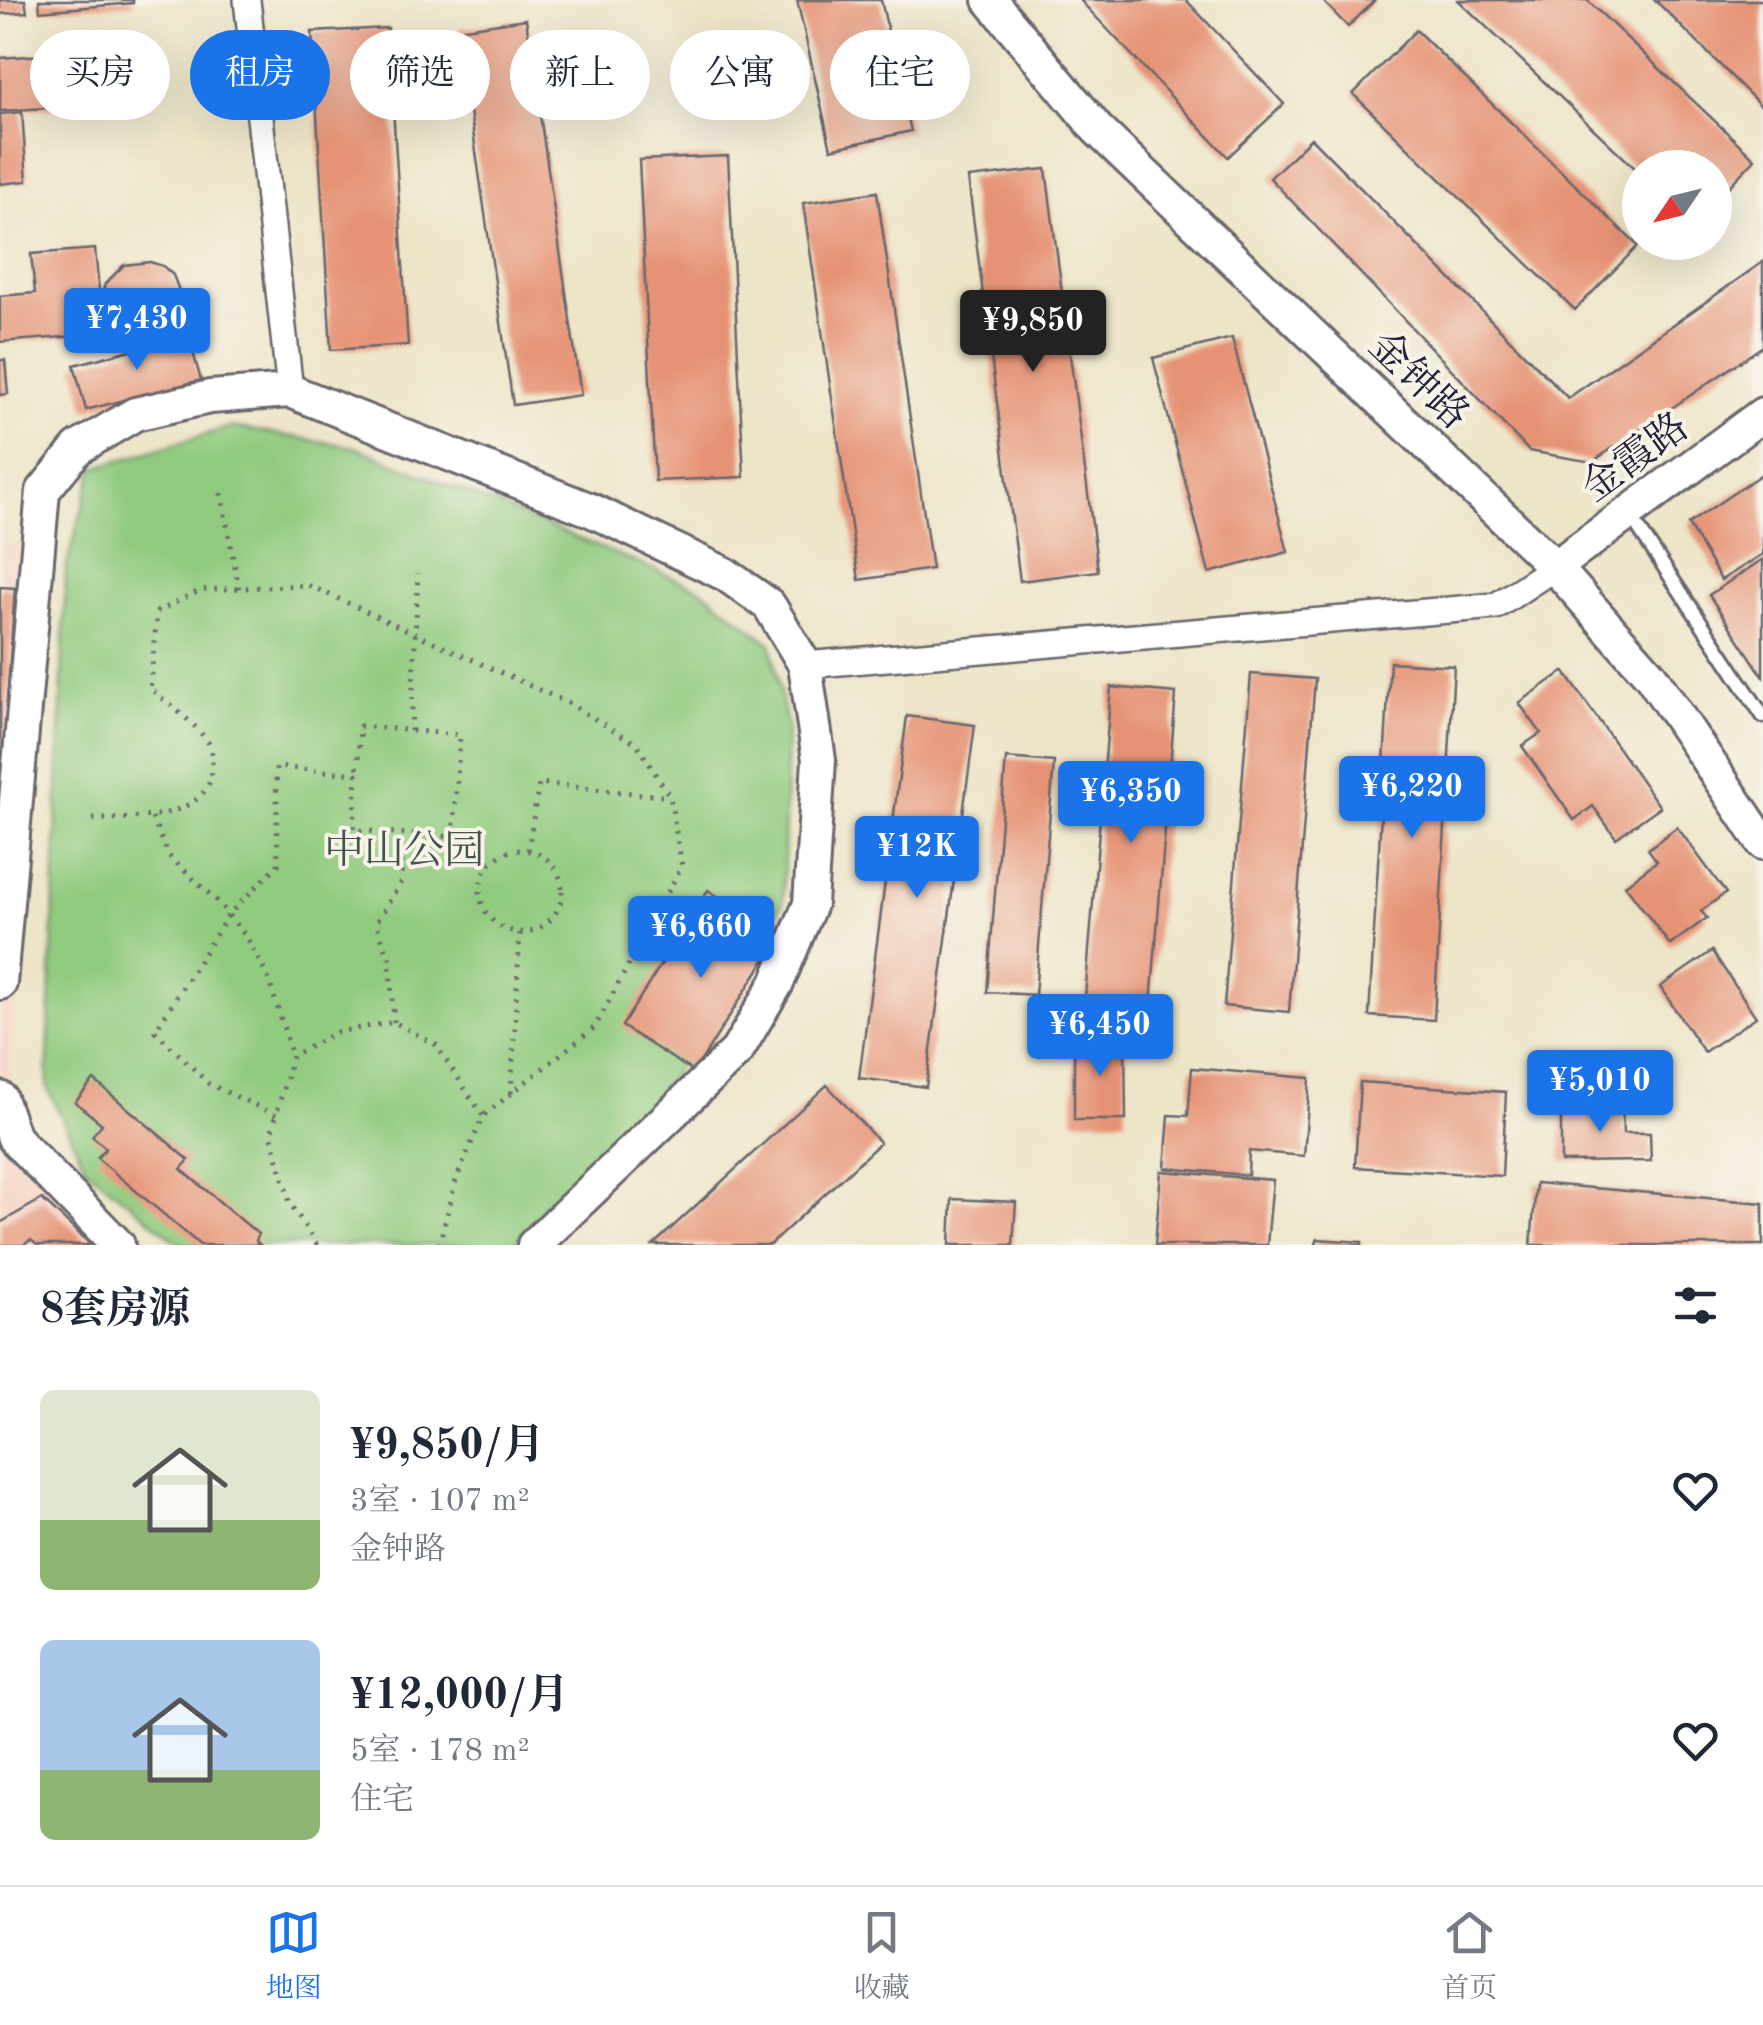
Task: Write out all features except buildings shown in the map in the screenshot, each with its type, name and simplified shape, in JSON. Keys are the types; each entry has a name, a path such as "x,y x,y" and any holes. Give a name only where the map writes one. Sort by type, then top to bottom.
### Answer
{"street":[{"path":"248,0 290,391"},
{"name":"金钟路","path":"990,0 1097,130 1555,566 1651,676 1763,843"},
{"path":"0,983 43,491 78,448 135,414 210,397 290,391 593,511 725,574 768,605 804,664 819,760 810,904 777,983 737,1051 534,1245"},
{"name":"金霞路","path":"1555,566 1763,414"},
{"path":"804,664 1496,606 1555,566"},
{"path":"0,1098 14,1138 118,1245"}],"lane":[{"path":"1628,513 1763,716"}],"path":[{"path":"221,492 239,588"},
{"path":"411,730 418,574"},
{"path":"92,819 152,818 200,796 213,779 211,746 189,720 150,689 157,612 202,590 308,585 568,703 637,744 670,797 682,866 595,1027 483,1116 456,1180 439,1245"},
{"path":"452,837 460,734 360,726 354,830 452,837 491,863"},
{"path":"276,1115 209,1084 155,1031 228,915 278,865 276,767 357,774"},
{"path":"528,850 539,782 670,797"},
{"path":"152,818 170,856 248,939 269,980 292,1056 271,1134 290,1203 317,1245"},
{"path":"394,1022 388,957 376,924 401,882 402,833"},
{"path":"528,850 552,863 562,888 561,901 546,924 520,932 495,924 480,901 483,874 491,863 501,854 528,850"},
{"path":"511,1094 520,932"},
{"path":"292,1056 337,1032 394,1022 436,1044 483,1116"}],"shaded area":[{"path":"0,544 46,546 34,780 8,1079 29,1130 81,1191 141,1245 0,1245"}],"green space":[{"name":"中山公园","path":"231,427 355,447 701,589 771,644 787,725 783,904 655,1102 513,1245 181,1245 86,1168 47,1087 66,568 94,468"}]}
